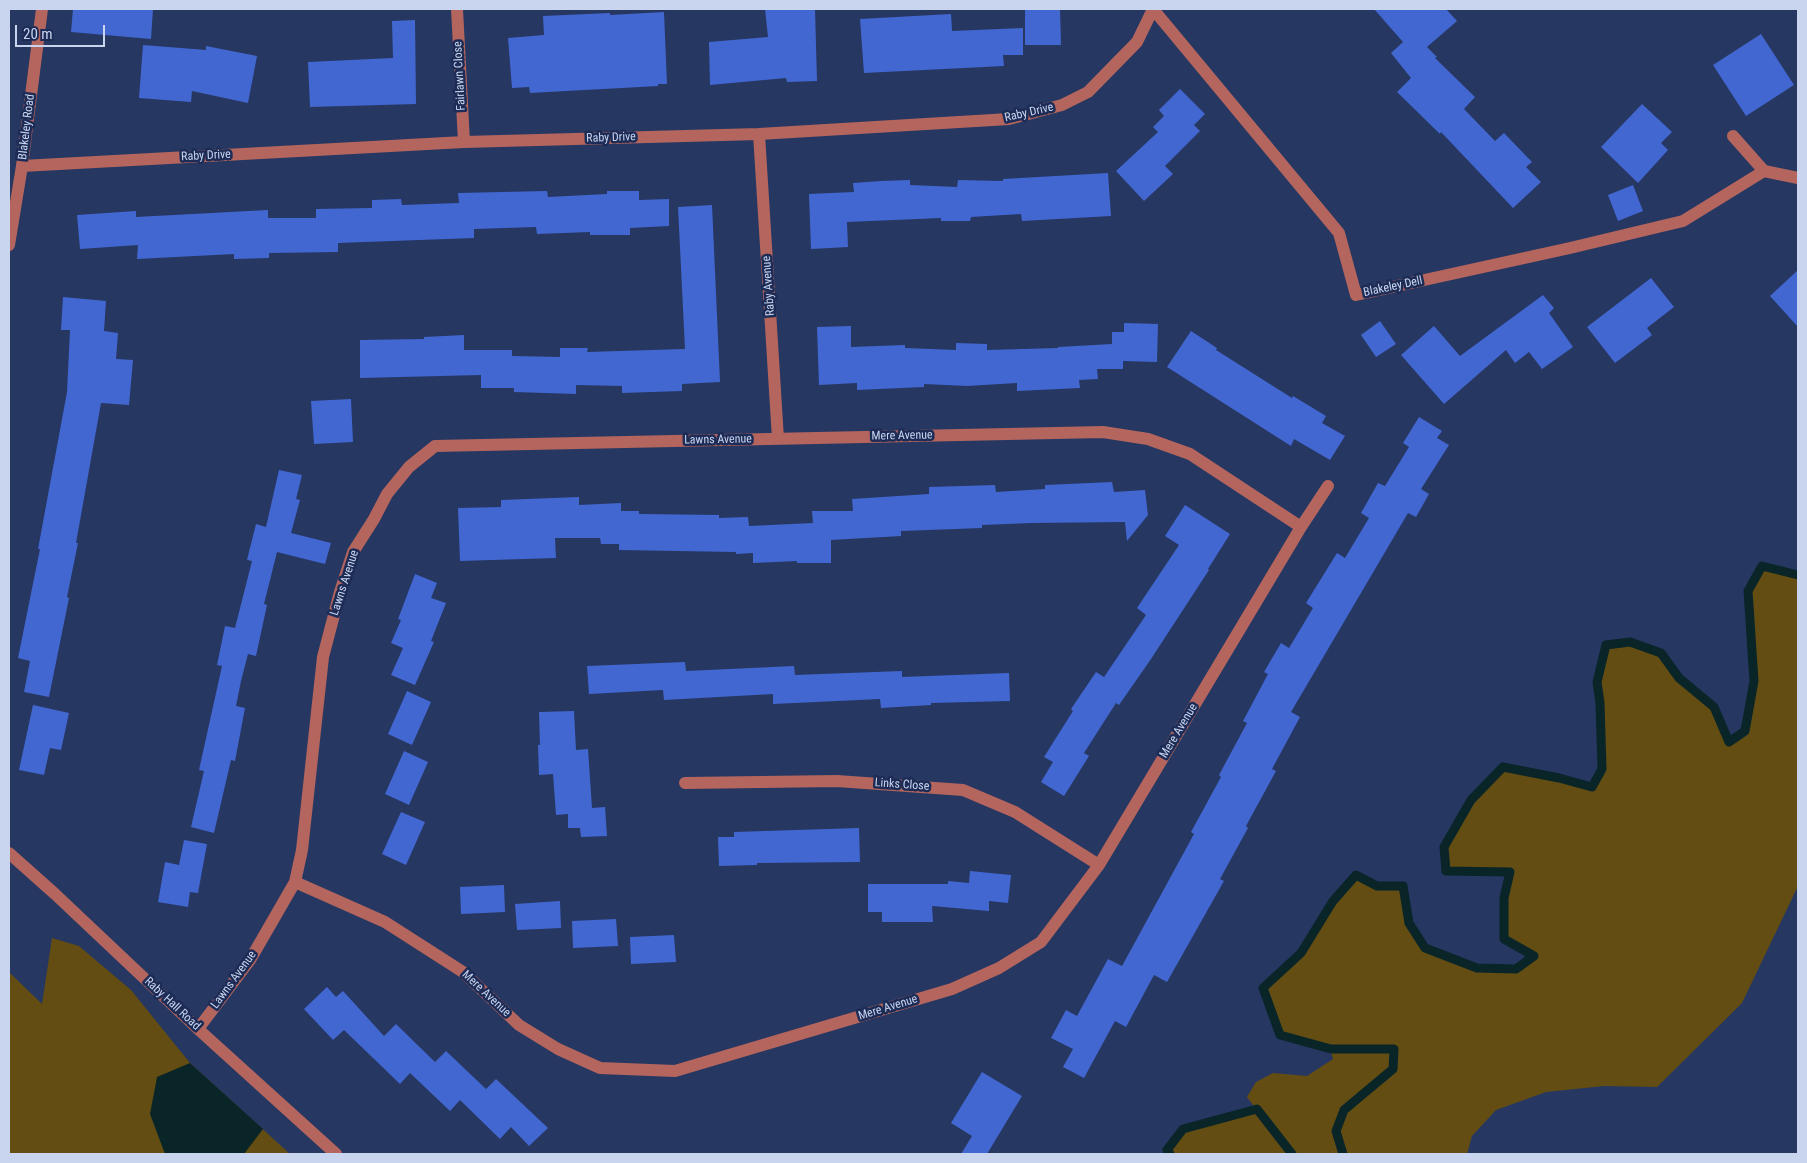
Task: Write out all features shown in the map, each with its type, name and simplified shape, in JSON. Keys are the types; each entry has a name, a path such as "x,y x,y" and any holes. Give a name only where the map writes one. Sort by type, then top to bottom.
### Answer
{"street":[{"name":"Blakeley Road","path":"9,245 22,166 42,9"},
{"name":"Fairlawn Close","path":"457,9 464,142"},
{"name":"Raby Drive","path":"22,166 464,142 759,134 1009,119 1062,105 1088,92 1137,42 1153,9"},
{"name":"Blakeley Dell","path":"1153,9 1339,233 1356,294 1570,248 1683,221 1764,171"},
{"name":"Raby Avenue","path":"759,134 778,439"},
{"path":"1733,136 1764,171 1798,178"},
{"name":"Mere Avenue","path":"778,439 1103,432 1148,439 1190,454 1301,527"},
{"name":"Lawns Avenue","path":"198,1029 250,960 295,882 302,850 323,657 340,592 353,552 387,494 409,467 435,446 778,439"},
{"name":"Mere Avenue","path":"295,882 385,922 463,972 519,1025 558,1048 600,1068 675,1071 952,989 999,968 1041,942 1100,865 1301,527 1328,486"},
{"name":"Links Close","path":"685,783 836,781 963,790 1015,812 1100,865"},
{"name":"Raby Hall Road","path":"9,854 55,894 198,1029 336,1154"}],"shaded area":[{"path":"1762,566 1798,575 1798,886 1742,1003 1657,1087 1604,1086 1546,1092 1496,1110 1472,1136 1467,1154 1170,1154 1167,1150 1183,1129 1256,1109 1247,1097 1256,1082 1273,1073 1307,1076 1333,1059 1330,1049 1280,1035 1263,988 1301,953 1333,901 1356,875 1377,886 1403,886 1409,923 1425,948 1477,968 1516,969 1534,956 1504,939 1504,898 1509,872 1446,871 1444,847 1471,800 1503,767 1559,778 1592,787 1602,769 1600,703 1597,682 1606,645 1630,642 1661,653 1679,678 1714,707 1729,742 1744,731 1754,681 1748,591"},
{"path":"52,938 79,946 131,990 190,1063 290,1154 9,1154 9,972 42,1004"},
{"path":"190,1063 263,1129 244,1154 165,1154 150,1114 157,1077"}],"building":[{"path":"73,9 153,9 151,39 71,32"},
{"path":"765,9 815,9 817,81 787,82 786,78 710,85 709,42 768,37"},
{"path":"1025,9 1060,9 1061,45 1025,45"},
{"path":"1374,9 1446,9 1457,21 1427,47 1437,57 1435,58 1475,97 1464,109 1495,141 1504,133 1532,162 1526,167 1541,182 1513,208 1441,132 1440,134 1397,92 1411,78 1391,53 1403,42"},
{"path":"664,12 667,84 530,93 529,87 512,88 508,38 544,35 543,16"},
{"path":"951,14 952,31 1023,28 1023,55 1003,55 1004,66 864,73 860,19"},
{"path":"415,20 416,104 310,107 308,62 393,58 392,21"},
{"path":"1761,34 1794,85 1746,116 1713,65"},
{"path":"143,45 206,50 206,46 257,56 248,103 192,91 191,102 139,98"},
{"path":"1180,89 1205,114 1194,125 1200,131 1165,166 1173,174 1144,201 1116,171 1158,132 1153,127 1164,116 1159,110"},
{"path":"1642,104 1672,132 1661,143 1668,150 1638,183 1601,147"},
{"path":"1108,173 1111,216 1022,221 1021,214 971,217 970,221 941,221 941,218 847,222 848,247 811,249 809,194 854,192 853,183 881,181 910,180 910,185 957,187 958,180 1003,181 1003,179"},
{"path":"1633,185 1643,211 1618,221 1608,195"},
{"path":"547,191 548,197 607,194 607,191 639,191 639,200 669,199 669,226 630,228 630,235 590,235 590,232 537,234 536,227 474,229 474,238 338,243 338,252 269,253 269,258 234,259 234,254 137,259 138,245 80,249 77,215 136,211 136,217 268,210 268,218 316,218 316,209 372,208 372,200 401,199 402,205 459,203 458,193"},
{"path":"712,205 720,382 682,384 682,391 622,393 622,386 576,385 576,394 514,392 514,388 481,388 481,375 360,378 360,340 424,339 424,337 464,335 464,350 512,350 512,356 560,357 560,348 588,348 587,352 685,349 678,207"},
{"path":"1798,270 1798,327 1770,296"},
{"path":"1651,278 1674,307 1647,328 1652,335 1615,363 1587,327"},
{"path":"1543,295 1554,308 1549,313 1573,347 1542,369 1529,352 1515,363 1506,350 1444,404 1401,355 1434,326 1460,356"},
{"path":"63,297 106,301 104,331 118,333 116,359 133,360 129,405 101,403 76,543 78,543 67,597 69,598 49,697 24,692 30,661 18,658 40,549 38,549 67,392 70,330 61,330"},
{"path":"1380,321 1396,344 1376,357 1361,335"},
{"path":"1124,323 1158,324 1157,362 1123,361 1123,369 1097,369 1098,379 1079,380 1080,388 1017,391 1017,383 967,386 924,384 924,387 857,390 857,383 819,385 817,327 851,326 851,347 905,345 905,348 956,350 956,343 987,344 987,350 1112,344 1112,332 1124,332"},
{"path":"1191,331 1217,348 1216,350 1292,398 1293,396 1326,416 1322,423 1345,436 1330,460 1294,439 1291,446 1167,367"},
{"path":"351,399 353,442 314,444 311,401"},
{"path":"1419,417 1442,431 1437,438 1449,445 1421,489 1429,494 1416,517 1408,513 1291,712 1300,717 1272,769 1276,771 1246,826 1248,828 1220,879 1224,881 1167,982 1154,975 1126,1027 1115,1021 1084,1078 1063,1067 1073,1049 1051,1038 1066,1010 1077,1016 1108,959 1122,966 1194,834 1191,832 1221,777 1219,775 1247,723 1243,721 1268,674 1264,672 1281,643 1289,648 1313,608 1306,603 1337,553 1345,558 1369,518 1361,513 1378,483 1385,486 1409,447 1403,443"},
{"path":"279,470 302,475 296,499 300,500 291,533 331,543 325,564 277,552 264,604 267,605 256,656 248,654 241,681 236,706 245,708 235,761 231,760 214,833 191,827 204,771 199,770 222,666 217,665 225,626 235,628 252,561 247,560 256,524 266,527"},
{"path":"1112,482 1114,492 1145,490 1148,515 1127,541 1125,522 1031,523 982,525 982,528 901,531 901,536 831,540 831,563 797,563 797,561 753,563 753,553 619,550 619,544 601,544 600,538 555,538 556,558 460,561 458,508 501,507 501,500 579,497 579,505 621,503 621,511 639,511 639,514 719,515 719,518 748,517 749,526 813,523 812,511 853,511 852,499 929,494 929,487 995,485 996,492 1045,489 1045,485"},
{"path":"1185,505 1230,534 1151,659 1119,705 1116,703 1084,753 1089,756 1064,796 1041,782 1053,762 1044,757 1073,711 1071,709 1096,672 1104,677 1146,615 1137,608 1179,545 1165,536"},
{"path":"415,574 437,583 431,598 446,603 431,641 434,642 415,685 391,675 403,648 391,643 401,620 398,619"},
{"path":"685,662 686,671 794,666 795,675 902,671 902,677 1009,673 1010,701 931,703 931,705 881,708 880,699 773,704 773,694 664,700 663,690 589,694 587,666"},
{"path":"407,691 431,702 412,745 388,734"},
{"path":"33,705 69,713 61,750 50,748 44,775 19,770"},
{"path":"574,711 576,750 588,749 592,808 605,807 607,836 581,837 580,828 568,828 568,814 556,815 553,774 539,775 539,712"},
{"path":"404,751 428,762 409,805 385,794"},
{"path":"401,812 425,822 406,865 382,854"},
{"path":"859,828 860,862 757,863 757,865 719,866 718,837 734,837 734,832"},
{"path":"184,840 207,844 198,893 190,892 188,907 158,902 165,862 179,865"},
{"path":"970,871 1011,875 1008,903 989,901 989,911 932,906 933,922 882,922 882,912 868,912 868,884 948,884 948,881 969,883"},
{"path":"504,885 505,912 461,914 460,887"},
{"path":"560,901 561,928 517,930 515,904"},
{"path":"616,919 618,946 573,948 572,921"},
{"path":"674,935 676,962 631,964 630,937"},
{"path":"327,987 336,997 343,991 384,1036 396,1024 435,1062 446,1051 486,1089 496,1079 548,1128 529,1146 511,1127 500,1139 460,1100 450,1111 410,1073 400,1084 344,1030 333,1040 304,1009"},
{"path":"982,1072 1022,1096 987,1154 961,1154 972,1136 951,1123"}],"waterway":[{"path":"1343,1154 1336,1131 1344,1110 1393,1069 1394,1049 1331,1049 1280,1035 1263,988 1301,953 1333,901 1356,875 1377,886 1403,886 1409,923 1425,948 1477,968 1516,969 1534,956 1504,939 1504,898 1510,872 1446,871 1444,847 1471,800 1503,767 1559,778 1592,787 1602,769 1600,703 1597,682 1606,645 1630,642 1661,653 1679,678 1714,707 1729,742 1745,731 1754,681 1748,591 1762,566 1798,575"},
{"path":"1170,1154 1167,1150 1183,1129 1257,1109 1292,1154"}]}
